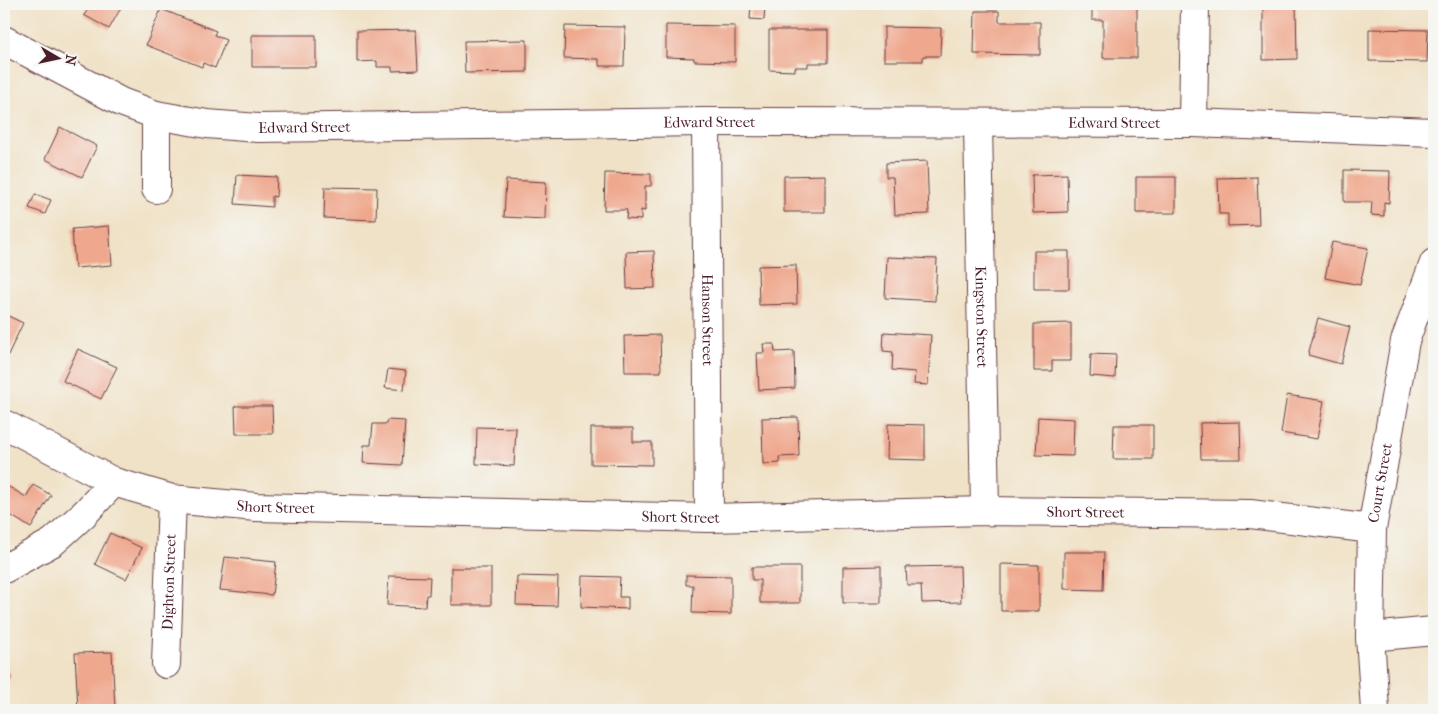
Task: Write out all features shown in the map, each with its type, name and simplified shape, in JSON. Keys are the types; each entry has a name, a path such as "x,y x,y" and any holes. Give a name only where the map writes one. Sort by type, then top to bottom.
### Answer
{"street":[{"path":"1193,124 1195,4"},
{"name":"Edward Street","path":"4,40 121,102 156,115 207,124 258,128 706,122 1193,124 1434,132"},
{"path":"156,115 156,189"},
{"name":"Hanson Street","path":"706,122 709,518"},
{"name":"Kingston Street","path":"978,123 985,511"},
{"name":"Court Street","path":"1375,710 1370,637 1372,529 1405,340 1434,263"},
{"name":"Short Street","path":"4,424 114,482 172,499 256,507 709,518 985,511 1250,514 1372,529"},
{"path":"4,569 53,542 84,514 114,482"},
{"name":"Dighton Street","path":"166,664 172,499"},
{"path":"1370,637 1434,631"}],"building":[{"path":"81,4 123,4 109,29 84,15 89,8"},
{"path":"751,4 761,4 761,7 765,7 764,20 750,19"},
{"path":"1092,4 1137,4 1137,58 1103,58 1103,20 1092,20"},
{"path":"1263,4 1296,4 1297,59 1263,60"},
{"path":"161,9 216,31 214,35 226,40 215,68 203,63 202,67 146,45"},
{"path":"975,11 999,11 999,22 1040,22 1040,55 974,54"},
{"path":"666,25 735,26 735,62 694,61 694,58 666,57"},
{"path":"565,26 625,27 624,66 599,66 599,59 564,58"},
{"path":"884,27 941,28 940,56 923,56 923,61 884,61"},
{"path":"1369,29 1428,30 1427,62 1369,61"},
{"path":"416,30 418,70 392,71 392,67 377,67 377,61 357,62 357,31"},
{"path":"769,30 828,30 828,63 808,63 808,67 795,67 795,71 769,70"},
{"path":"252,35 316,35 316,67 252,67"},
{"path":"527,40 527,72 465,73 464,41"},
{"path":"60,127 97,146 82,177 45,159"},
{"path":"927,161 929,214 895,215 893,177 886,177 886,163"},
{"path":"1344,170 1390,171 1389,203 1384,202 1384,216 1371,215 1372,202 1344,202"},
{"path":"605,173 651,174 651,186 645,186 645,211 641,210 641,220 626,219 627,210 604,210"},
{"path":"1067,174 1068,212 1033,213 1032,175"},
{"path":"237,175 277,177 276,197 272,196 272,207 235,204"},
{"path":"825,175 825,212 784,212 784,176"},
{"path":"1136,177 1176,177 1176,213 1136,213"},
{"path":"1257,177 1259,225 1228,226 1228,214 1219,214 1218,178"},
{"path":"506,180 546,182 545,219 504,217"},
{"path":"325,187 377,188 376,220 324,218"},
{"path":"35,194 51,200 45,214 29,208"},
{"path":"109,226 112,265 75,268 72,229"},
{"path":"1332,242 1368,248 1360,285 1325,278"},
{"path":"654,251 655,288 627,289 626,252"},
{"path":"1034,251 1069,251 1069,289 1034,289"},
{"path":"887,257 937,259 935,301 885,298"},
{"path":"796,265 797,304 759,305 758,266"},
{"path":"4,314 23,323 7,357 4,355"},
{"path":"1318,318 1350,327 1341,364 1308,355"},
{"path":"1071,323 1071,361 1052,361 1052,371 1034,371 1034,324"},
{"path":"884,332 931,335 928,385 914,384 915,372 892,370 893,352 883,351"},
{"path":"660,335 661,372 625,372 624,336"},
{"path":"763,344 774,344 775,352 794,351 795,388 759,390 757,353 764,353"},
{"path":"78,349 117,367 101,399 63,381"},
{"path":"1091,354 1116,355 1115,378 1090,376"},
{"path":"388,369 406,371 404,390 385,388"},
{"path":"1287,395 1324,401 1317,439 1281,433"},
{"path":"235,406 272,406 273,434 236,434"},
{"path":"798,417 799,456 779,457 780,463 763,464 762,418"},
{"path":"1038,417 1074,419 1073,456 1036,455"},
{"path":"387,420 405,421 402,465 363,463 364,445 371,445 373,424 386,424"},
{"path":"1240,422 1241,459 1201,459 1200,423"},
{"path":"888,424 925,425 925,460 887,459"},
{"path":"1114,425 1153,425 1153,459 1113,459"},
{"path":"477,427 516,428 514,466 476,464"},
{"path":"591,428 633,428 633,442 652,442 652,465 591,464"},
{"path":"4,484 26,497 33,485 51,495 31,528 4,511"},
{"path":"110,533 142,548 126,579 95,564"},
{"path":"1064,552 1104,552 1103,590 1064,589"},
{"path":"225,557 276,562 272,595 220,590"},
{"path":"1001,564 1039,565 1039,611 1001,611"},
{"path":"881,566 881,603 843,603 843,567"},
{"path":"960,566 961,602 922,603 921,585 907,585 906,567"},
{"path":"752,567 800,567 800,603 760,603 760,580 752,580"},
{"path":"451,568 491,568 491,605 451,605"},
{"path":"686,575 731,576 731,614 692,613 693,585 686,585"},
{"path":"389,576 430,577 429,595 426,595 425,607 387,605"},
{"path":"517,576 558,577 557,606 516,605"},
{"path":"582,576 620,577 619,597 628,597 628,609 581,607"},
{"path":"112,652 115,707 78,709 75,653"},
{"path":"4,663 11,678 4,682"}]}
